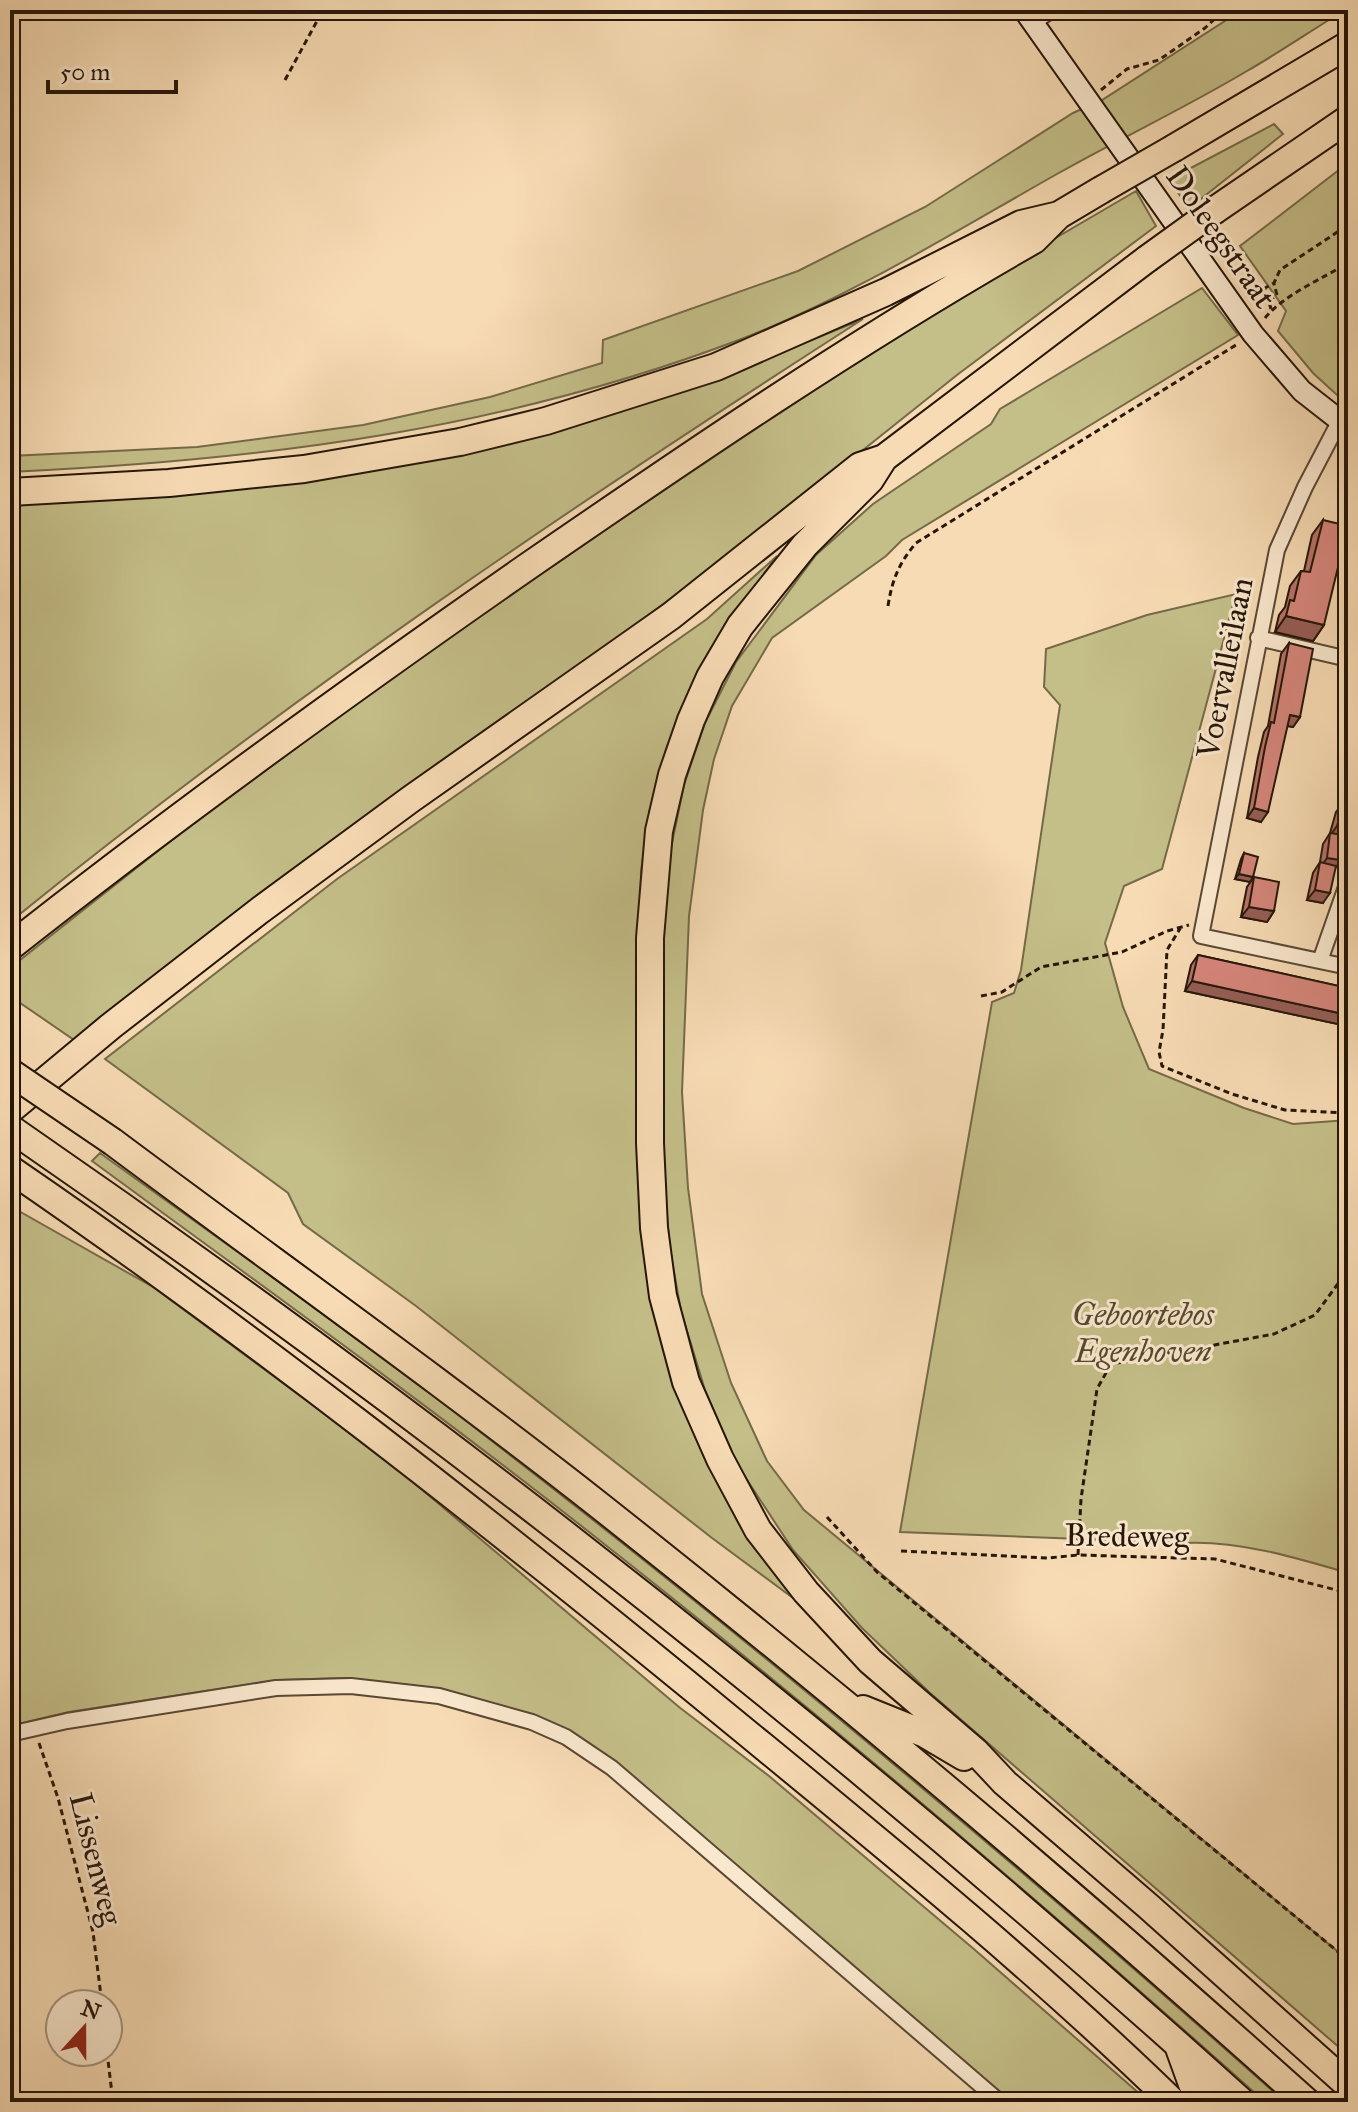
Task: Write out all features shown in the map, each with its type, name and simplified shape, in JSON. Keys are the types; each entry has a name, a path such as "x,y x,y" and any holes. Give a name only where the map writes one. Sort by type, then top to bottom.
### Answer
{"highway":[{"path":"10,947 175,818 728,428 1034,240 1059,215 1348,45"},
{"path":"10,1110 111,1026 259,911 411,799 671,616 860,466 884,458 1147,259 1348,119"},
{"path":"10,492 169,483 304,469 460,442 546,421 716,367 886,292 1021,224 1059,215"},
{"path":"884,458 870,480 805,545 740,626 710,677 691,720 672,775 659,831 650,938 650,1143 654,1228 663,1296 686,1382 720,1459 758,1530 806,1592 870,1661 1344,2079"},
{"path":"10,1072 113,1142 599,1506 841,1701 1179,1987 1307,2102"},
{"path":"10,1128 392,1403 730,1665 1178,2044 1242,2102"},
{"path":"10,1169 150,1267 516,1544 1000,1943 1108,2038 1173,2102"},
{"path":"841,1701 925,1734 1005,1783"},
{"path":"1178,2044 1192,2084 1209,2102"}],"street":[{"name":"Doleegstraat","path":"1028,14 1253,334 1302,391 1343,424"},
{"name":"Voervalleilaan","path":"1320,961 1201,936 1277,550 1305,487 1343,424"},
{"path":"1258,638 1348,659"},
{"path":"1348,881 1320,961 1348,967"},
{"path":"10,1734 276,1688 351,1686 439,1696 532,1722 566,1737 612,1768 1000,2102"}],"lane":[{"path":"1028,14 1058,10"}],"path":[{"path":"285,80 323,10"},
{"path":"1088,100 1127,69 1159,60 1205,28 1224,10"},
{"path":"1271,311 1265,288 1274,283 1280,270 1348,225"},
{"path":"888,606 898,568 916,543 1253,334 1271,311 1348,263"},
{"path":"1269,301 1277,295 1274,283"},
{"path":"981,996 1002,992 1041,967 1122,952 1204,920"},
{"path":"1181,927 1167,950 1159,1052 1162,1066 1232,1094 1285,1110 1348,1113"},
{"path":"1078,1555 1081,1499 1097,1389 1111,1364 1274,1334 1315,1315 1348,1270"},
{"path":"827,1517 877,1572 1348,1960"},
{"name":"Bredeweg","path":"901,1551 1048,1558 1078,1555 1215,1559 1348,1593"},
{"name":"Lissenweg","path":"34,1728 58,1798 84,1894 93,1932 100,1988"},
{"path":"109,2068 113,2102"}],"green space":[{"path":"1242,10 1345,10 1224,85 1080,161 903,262 825,302 744,338 654,370 564,396 474,418 383,435 199,459 10,472 10,456 197,447 363,425 490,397 602,363 603,340 798,271 925,207 1073,113 1102,100"},
{"path":"1274,124 1283,134 1188,209 1170,179"},
{"path":"1348,163 1348,405 1313,373 1278,331 1286,311 1240,246"},
{"path":"1136,191 1156,226 957,375 744,545 77,1042 10,996 10,968 187,828 391,678 798,396 970,288"},
{"path":"1202,288 1238,335 902,540 886,556 772,638 732,706 714,759 703,810 689,916 682,1092 688,1188 702,1294 731,1383 767,1461 804,1510 1348,1960 1348,2055 929,1692 862,1628 793,1550 738,1466 705,1390 681,1311 670,1249 663,1172 664,920 671,848 684,785 705,723 736,662 816,555 873,504 991,424 1000,409"},
{"path":"863,319 644,462 428,609 216,762 10,922 10,504 194,493 736,371"},
{"path":"777,556 744,601 688,696 666,749 650,809 641,871 639,960 661,1338 797,1601 416,1306 303,1224 288,1193 105,1059 337,879 707,619"},
{"name":"Geboortebos Egenhoven","path":"1236,594 1162,869 1124,886 1105,943 1123,1007 1149,1069 1244,1108 1293,1124 1348,1120 1348,1573 1267,1551 1225,1544 900,1532 992,1002 1014,993 1021,970 1060,705 1044,687 1046,649 1147,615"},
{"path":"100,1153 376,1353 527,1468 748,1644 1073,1916 1285,2102 1265,2102 1016,1883 762,1670 466,1437 92,1161"},
{"path":"10,1206 153,1287 387,1460 679,1707 769,1776 1149,2102 1008,2102 663,1803 530,1715 442,1689 346,1678 278,1680 69,1712 10,1726"}],"building":[{"path":"1323,520 1348,526 1324,625 1286,616 1290,600 1294,601 1301,571 1310,572"},
{"path":"1289,643 1313,649 1300,717 1290,715 1268,812 1254,808"},
{"path":"1344,802 1348,803 1348,829 1337,826"},
{"path":"1330,833 1344,835 1341,860 1327,858"},
{"path":"1244,853 1258,857 1253,877 1239,874"},
{"path":"1320,862 1336,866 1330,893 1315,890"},
{"path":"1254,877 1279,882 1274,911 1249,907"},
{"path":"1198,955 1348,988 1348,1015 1192,981"}]}
